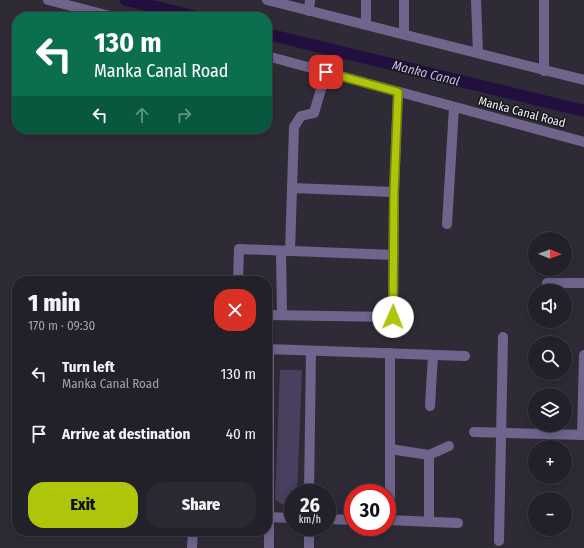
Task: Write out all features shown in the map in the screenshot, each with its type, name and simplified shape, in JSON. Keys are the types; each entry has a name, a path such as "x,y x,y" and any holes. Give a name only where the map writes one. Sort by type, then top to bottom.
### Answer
{"street":[{"path":"48,0 95,12"},
{"path":"267,0 584,80"},
{"path":"309,11 310,0"},
{"path":"366,0 366,25"},
{"path":"404,0 404,34"},
{"path":"476,0 478,53"},
{"path":"544,0 544,71"},
{"name":"Manka Canal Road","path":"272,57 584,142"},
{"path":"282,315 285,251 292,188 294,127 301,116 314,113 326,72"},
{"path":"272,315 393,317 394,192 398,92"},
{"path":"448,224 454,107"},
{"path":"292,188 394,192"},
{"path":"238,276 239,249 394,255"},
{"path":"547,283 584,283"},
{"path":"499,541 503,337"},
{"path":"272,349 465,356"},
{"path":"309,484 311,351"},
{"path":"390,353 390,484"},
{"path":"430,406 434,355"},
{"path":"474,432 583,435 584,355"},
{"path":"390,449 429,455 449,446"},
{"path":"429,455 429,522"},
{"path":"272,517 284,518"},
{"path":"396,521 458,523"},
{"path":"192,536 192,548"},
{"path":"269,536 269,548"},
{"path":"309,536 309,548"}],"shaded area":[{"path":"280,370 302,370 297,484 284,484 284,504 279,503 275,499"}],"waterway":[{"name":"Manka Canal","path":"126,0 176,12"},
{"name":"Manka Canal","path":"272,35 584,111"}],"route":[{"path":"326,72 398,92 394,192 393,317"}]}
